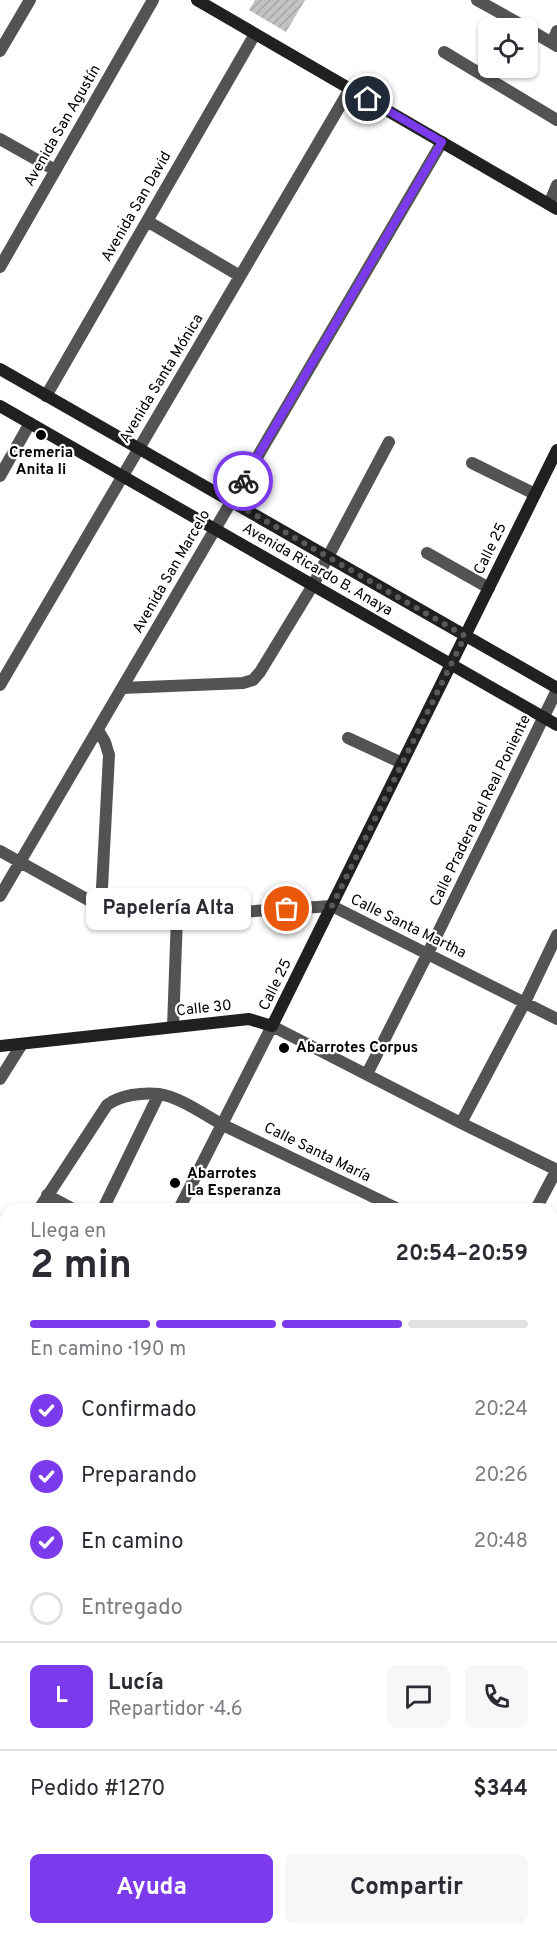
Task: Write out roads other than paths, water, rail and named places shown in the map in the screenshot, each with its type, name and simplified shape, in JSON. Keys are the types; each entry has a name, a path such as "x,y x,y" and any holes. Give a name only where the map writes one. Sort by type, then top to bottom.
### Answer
{"street":[{"path":"0,51 30,0"},
{"name":"Avenida San Agustín","path":"0,267 153,0"},
{"path":"197,0 553,207 557,185"},
{"path":"477,0 509,18"},
{"path":"538,33 555,40"},
{"name":"Avenida San David","path":"46,396 255,34"},
{"path":"444,52 557,120"},
{"name":"Avenida Santa Mónica","path":"0,685 350,89"},
{"path":"0,139 55,170"},
{"name":"Avenida San Marcelo","path":"0,896 442,142"},
{"path":"147,221 240,276"},
{"name":"Avenida Ricardo B. Anaya","path":"0,369 557,689"},
{"name":"Avenida Ricardo B. Anaya","path":"0,406 557,725"},
{"path":"0,476 30,423"},
{"path":"122,688 243,683 253,680 329,557 389,442"},
{"name":"Calle 25","path":"182,1203 332,906 557,450"},
{"path":"472,463 535,494"},
{"path":"427,553 489,588"},
{"name":"Calle Pradera del Real Poniente","path":"367,1074 557,689"},
{"path":"98,730 110,756 101,907"},
{"path":"348,738 402,763"},
{"name":"Calle Santa Martha","path":"0,851 101,907 136,916 177,916 332,906 557,1019"},
{"path":"173,1027 177,916"},
{"path":"460,1123 525,1002 557,935"},
{"name":"Calle 30","path":"0,1046 249,1019 272,1026 557,1170"},
{"path":"0,1079 22,1044"},
{"path":"42,1203 107,1105 126,1096 159,1094 106,1203"},
{"name":"Calle Santa María","path":"159,1094 172,1098 386,1203"},
{"path":"539,1203 557,1170"},
{"path":"47,1195 62,1203"}],"place":[{"name":"Cremeria Anita Ii","path":"41,435"},
{"name":"Papelería Alta","path":"287,909"},
{"name":"Abarrotes Corpus","path":"284,1048"},
{"name":"Abarrotes La Esperanza","path":"175,1183"}]}
